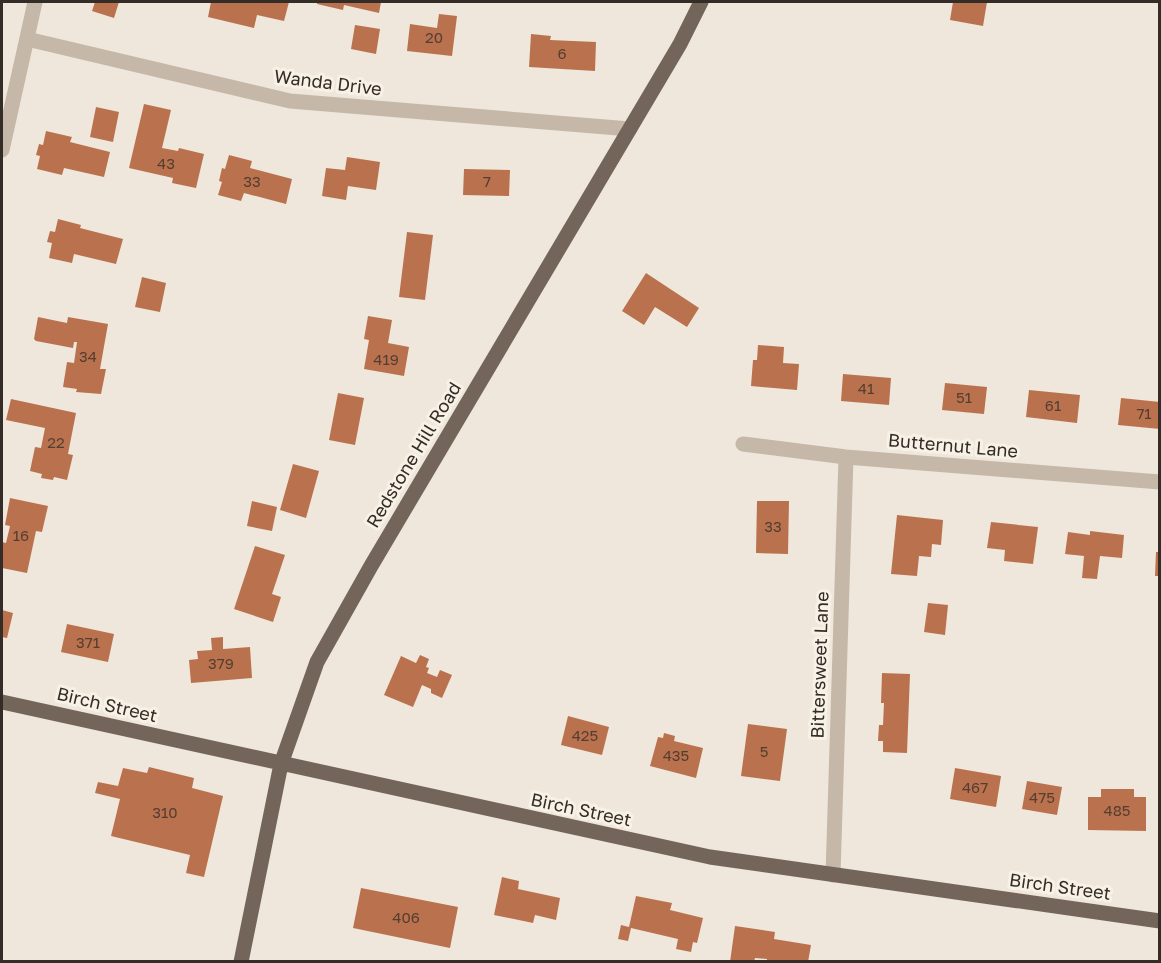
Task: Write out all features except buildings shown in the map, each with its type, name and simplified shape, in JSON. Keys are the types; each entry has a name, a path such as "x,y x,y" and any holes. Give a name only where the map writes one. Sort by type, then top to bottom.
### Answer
{"main road":[{"name":"Redstone Hill Road","path":"241,962 281,764 317,662 371,566 680,44 701,2"},
{"name":"Birch Street","path":"2,702 669,849 760,865 1160,921"}],"street":[{"path":"2,150 35,2"},
{"name":"Wanda Drive","path":"27,39 290,101 630,129"},
{"name":"Butternut Lane","path":"743,444 846,457 1160,482"},
{"name":"Bittersweet Lane","path":"833,875 846,457"}]}
